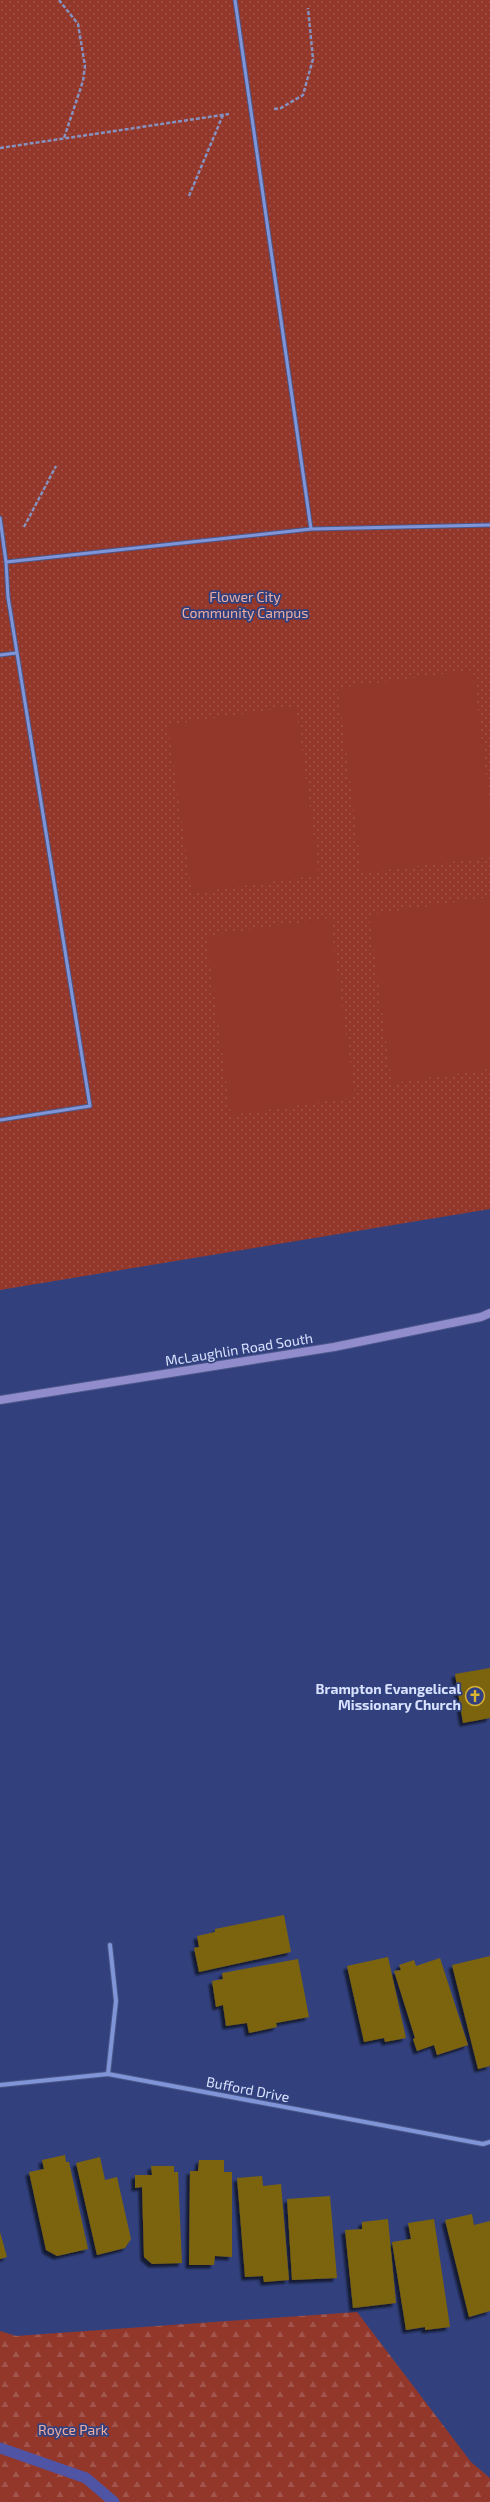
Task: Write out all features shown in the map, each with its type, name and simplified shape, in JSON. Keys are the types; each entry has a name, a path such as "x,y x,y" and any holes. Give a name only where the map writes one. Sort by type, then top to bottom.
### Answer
{"main road":[{"name":"McLaughlin Road South","path":"0,1400 334,1347 481,1317 490,1313"},
{"name":"McLaughlin Road South","path":"481,1317 490,1320"}],"street":[{"path":"108,2074 116,2001 110,1945"},
{"name":"Bufford Drive","path":"0,2085 108,2074 483,2144 490,2142"}],"lane":[{"path":"235,0 311,529"},
{"path":"0,518 6,562 8,597 16,653 90,1106 0,1120"},
{"path":"6,562 311,529 490,525"},
{"path":"0,655 16,653"}],"path":[{"path":"59,0 78,24 85,66 83,81 64,138"},
{"path":"0,148 251,110 281,108 303,95 312,59 308,8"},
{"path":"189,196 223,115"},
{"path":"6,562 56,466"}],"green space":[{"name":"Flower City Community Campus","path":"0,0 490,0 490,1209 0,1290"},
{"path":"473,670 490,806 490,857 362,873 338,688"},
{"path":"296,706 319,875 192,893 168,725"},
{"path":"490,897 490,1069 392,1083 369,915"},
{"path":"330,918 355,1097 231,1115 206,936"},
{"name":"Royce Park","path":"357,2312 471,2462 490,2478 490,2502 0,2502 0,2331 16,2336"}],"building":[{"name":"Brampton Evangelical Missionary Church","path":"490,1668 490,1718 463,1723 455,1674"},
{"path":"284,1915 291,1952 199,1972 194,1948 199,1947 197,1936 215,1932 215,1929"},
{"path":"490,1956 490,2066 478,2069 452,1965"},
{"path":"388,1957 406,2038 385,2042 384,2038 364,2042 347,1966"},
{"path":"440,1958 468,2045 437,2055 434,2045 417,2051 413,2039 415,2038 394,1971 401,1970 399,1965 414,1960 416,1966"},
{"path":"298,1959 309,2017 276,2023 277,2027 249,2033 247,2023 226,2026 223,2005 216,2007 212,1981 223,1979 222,1973"},
{"path":"65,2155 66,2162 69,2162 88,2249 57,2256 46,2250 29,2172 44,2169 42,2160"},
{"path":"100,2157 105,2180 117,2177 131,2239 125,2248 97,2255 76,2163"},
{"path":"199,2160 224,2160 224,2172 232,2172 232,2257 215,2256 214,2265 189,2265 190,2171 198,2171"},
{"path":"151,2166 174,2166 174,2172 178,2172 182,2263 152,2264 144,2257 142,2187 135,2188 135,2175 152,2175"},
{"path":"262,2176 263,2186 281,2184 289,2280 264,2282 263,2276 245,2277 237,2178"},
{"path":"330,2196 337,2278 292,2280 287,2199"},
{"path":"472,2214 474,2225 490,2221 490,2311 469,2317 445,2220"},
{"path":"388,2219 396,2303 353,2308 345,2230 362,2229 362,2222"},
{"path":"434,2219 450,2327 425,2330 425,2327 406,2330 392,2242 411,2239 408,2223"},
{"path":"0,2232 7,2257 0,2259"}],"waterway":[{"path":"0,2448 86,2478 114,2502"}],"place":[{"name":"Brampton Evangelical Missionary Church","path":"475,1696"}]}
